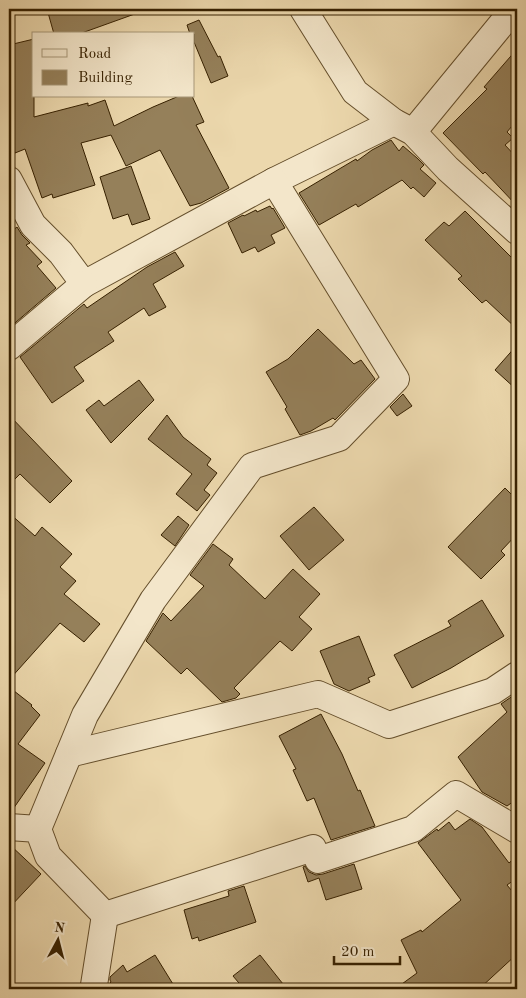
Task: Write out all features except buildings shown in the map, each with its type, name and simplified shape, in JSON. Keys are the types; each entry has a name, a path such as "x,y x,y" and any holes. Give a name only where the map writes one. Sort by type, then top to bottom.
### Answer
{"street":[{"path":"303,9 355,92 404,127 517,231"},
{"path":"9,347 84,284 274,181 404,127 514,9"},
{"path":"9,180 33,225 61,253 84,284"},
{"path":"105,915 48,856 38,829 85,715 153,600 252,466 340,438 396,379 274,181"},
{"path":"69,754 318,694 389,725 493,691 517,675"},
{"path":"105,915 313,848 318,860 413,829 456,794 517,830"},
{"path":"9,827 38,829"},
{"path":"96,989 94,986 105,915"}]}
